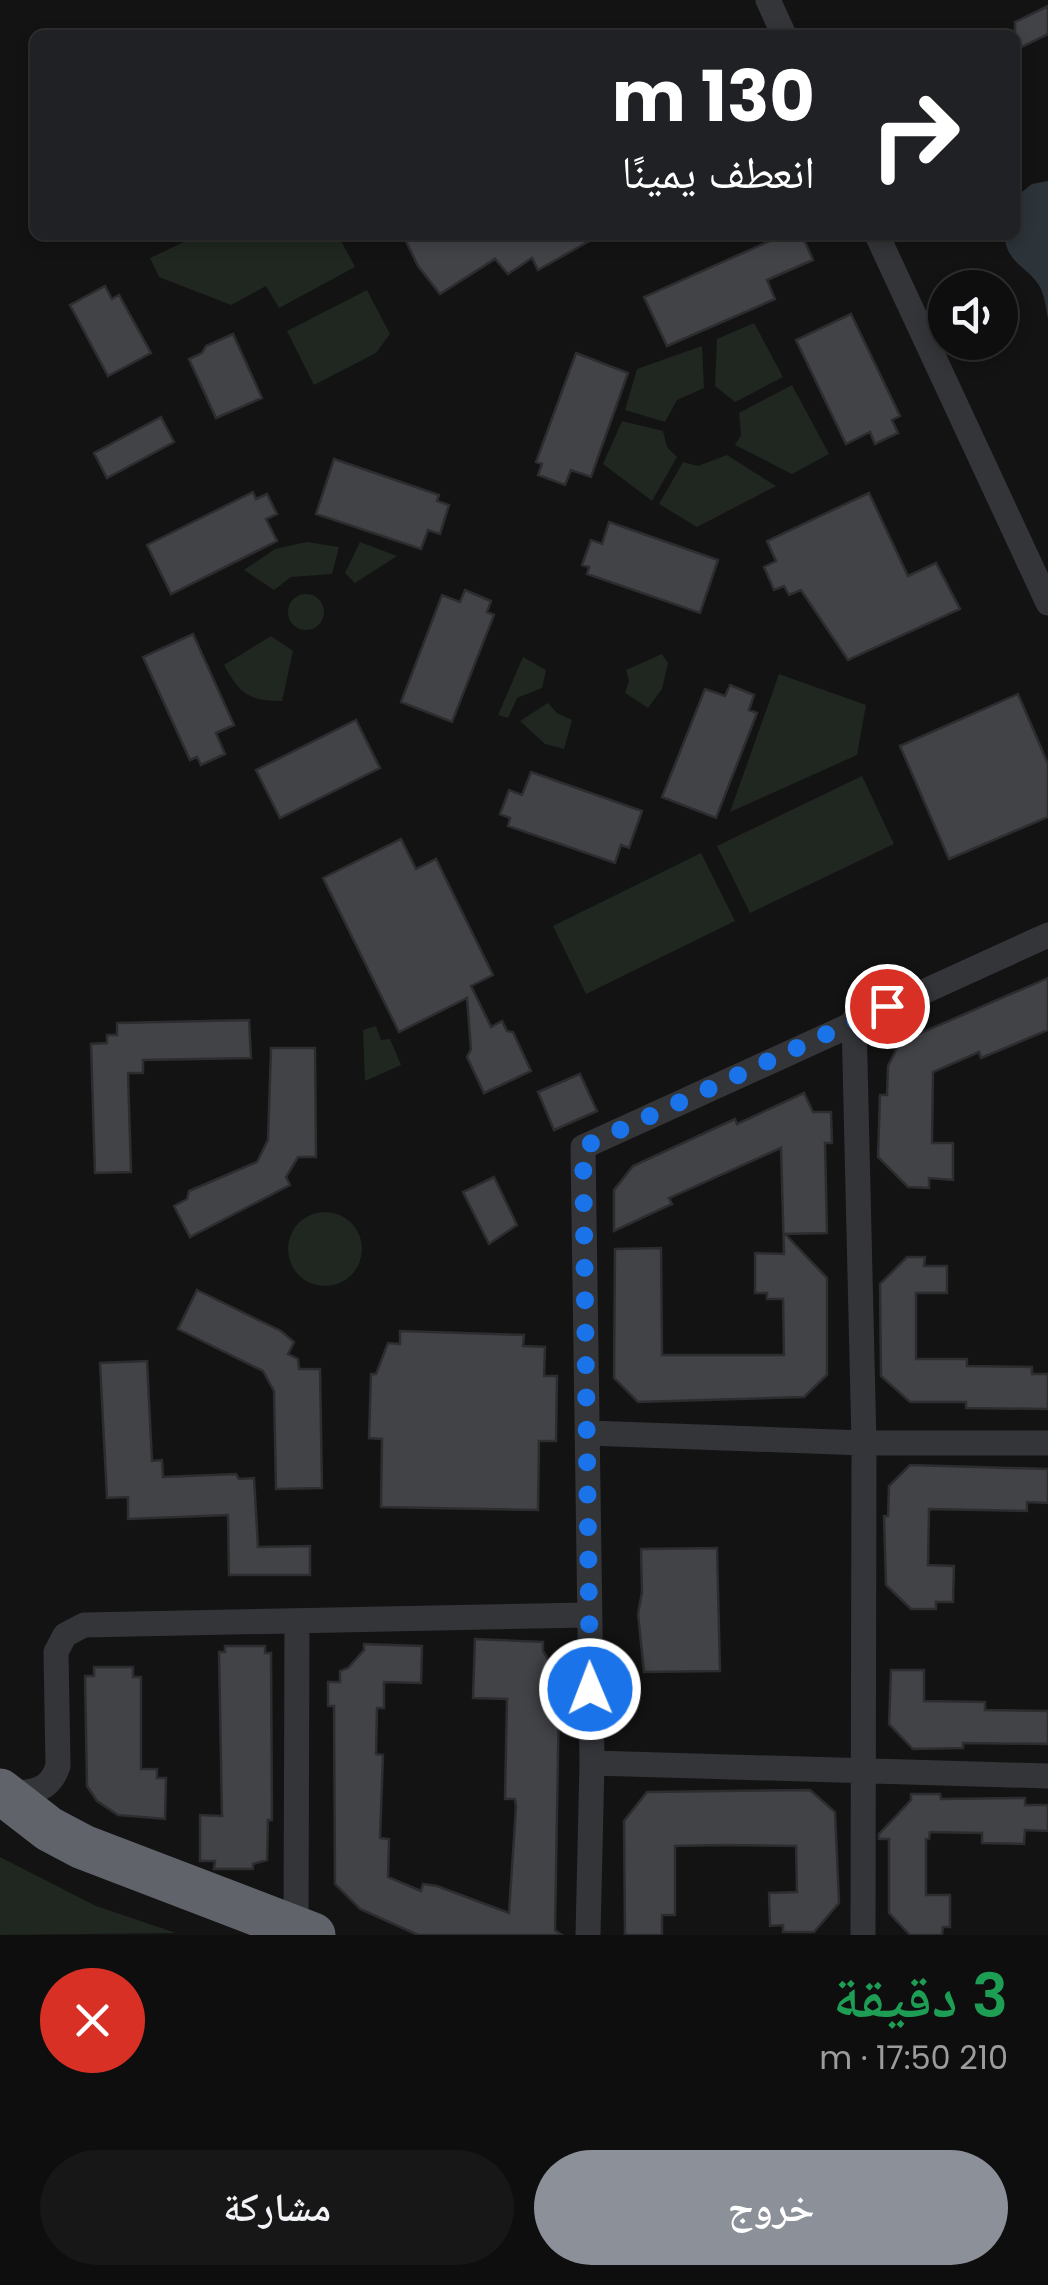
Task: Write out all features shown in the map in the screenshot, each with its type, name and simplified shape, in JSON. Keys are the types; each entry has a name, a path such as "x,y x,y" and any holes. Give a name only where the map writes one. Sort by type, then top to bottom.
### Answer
{"highway":[{"path":"1,1803 83,1847 304,1932"},
{"path":"1,1803 17,1839 75,1870 251,1935"}],"street":[{"path":"768,0 782,30"},
{"path":"879,240 1048,603"},
{"path":"588,1935 592,1763 583,1147 1048,934"},
{"path":"854,1020 864,1443 863,1935"},
{"path":"588,1433 864,1443 1048,1443"},
{"path":"1,1803 39,1791 53,1782 58,1766 56,1652 65,1635 84,1625 588,1615"},
{"path":"297,1622 304,1932"},
{"path":"592,1763 1048,1776"}],"shaded area":[{"path":"1048,181 1048,319 1040,287 1013,258 1006,244 1006,240 1020,240 1020,193 1032,184"},
{"path":"188,240 341,240 355,267 279,308 266,286 231,305 159,277 150,258"},
{"path":"367,290 390,334 376,353 314,385 287,331"},
{"path":"754,323 783,377 735,402 715,386 717,339"},
{"path":"702,346 704,388 677,400 665,422 625,410 637,369"},
{"path":"792,385 829,454 792,474 735,445 741,435 739,413"},
{"path":"622,421 663,431 667,447 677,457 652,501 603,464"},
{"path":"727,455 776,486 697,527 659,504 683,462 698,466"},
{"path":"307,542 339,547 332,574 291,577 274,590 244,570 275,549"},
{"path":"360,542 397,556 355,583 345,573"},
{"path":"306,594 319,599 324,612 319,625 306,630 293,625 288,612 293,599"},
{"path":"271,636 293,651 282,701 247,694 224,665"},
{"path":"662,654 668,663 662,689 648,708 625,693 629,681 626,670"},
{"path":"523,657 546,670 542,688 517,698 508,718 498,715"},
{"path":"779,674 866,705 857,755 730,812"},
{"path":"548,703 572,720 564,749 545,744 520,721"},
{"path":"862,776 894,844 750,913 717,846"},
{"path":"701,853 735,921 586,994 553,926"},
{"path":"376,1026 381,1040 390,1039 401,1065 365,1081 363,1030"},
{"path":"325,1212 351,1223 362,1249 351,1275 325,1286 299,1275 288,1249 299,1223"},
{"path":"0,1857 96,1906 176,1933 0,1935"}],"building":[{"path":"1048,6 1048,34 1020,48 1020,30 1015,30 1015,22"},
{"path":"405,240 591,240 538,270 532,258 508,274 495,259 440,294 418,266"},
{"path":"772,240 804,240 813,260 767,280 775,299 667,346 644,297"},
{"path":"105,286 112,299 119,295 151,353 108,376 70,305"},
{"path":"851,314 900,416 892,420 898,433 875,444 870,432 846,444 796,340"},
{"path":"233,334 262,398 216,418 189,359"},
{"path":"576,353 628,373 591,477 571,470 565,485 538,475 542,464 536,462"},
{"path":"161,417 174,442 107,478 94,453"},
{"path":"334,459 439,495 437,501 449,505 440,534 428,530 421,549 316,514"},
{"path":"253,492 256,499 267,494 277,514 266,519 277,541 171,594 147,545"},
{"path":"869,493 908,576 936,563 960,609 848,660 801,590 789,595 784,586 774,590 764,567 776,561 767,541"},
{"path":"609,522 718,560 700,613 587,574 589,567 582,565 591,540 602,544"},
{"path":"465,590 491,601 487,612 494,615 452,722 401,702 442,595 460,602"},
{"path":"193,634 234,725 216,733 225,754 201,765 197,757 190,760 143,657"},
{"path":"730,685 754,695 749,710 757,713 716,818 662,797 705,689 725,696"},
{"path":"1018,694 1048,764 1048,817 949,859 900,746"},
{"path":"356,720 380,768 280,818 256,770"},
{"path":"531,772 642,811 629,848 621,845 615,863 508,826 510,818 500,814 509,790 522,795"},
{"path":"401,839 416,869 436,859 493,975 471,986 491,1027 502,1021 507,1031 513,1032 531,1071 484,1093 467,1057 471,1049 467,998 399,1032 323,878"},
{"path":"1048,978 1048,1030 981,1058 979,1052 933,1072 932,1143 953,1143 953,1180 929,1178 929,1188 908,1187 878,1157 880,1095 887,1095 888,1066 900,1042"},
{"path":"249,1020 251,1058 143,1060 143,1073 128,1073 131,1172 95,1173 91,1044 107,1043 107,1035 117,1035 117,1023"},
{"path":"271,1048 315,1048 316,1157 298,1157 286,1177 290,1185 190,1237 174,1206 187,1199 189,1191 257,1162 268,1140"},
{"path":"580,1074 597,1111 554,1130 538,1092"},
{"path":"804,1093 813,1112 831,1112 832,1143 825,1143 827,1233 785,1234 827,1278 827,1375 804,1397 638,1402 614,1378 615,1249 661,1248 662,1355 784,1355 783,1299 767,1299 767,1293 755,1293 755,1253 784,1254 781,1148 669,1198 672,1204 614,1231 614,1190 633,1166 735,1119 737,1124"},
{"path":"494,1177 517,1225 489,1244 463,1192"},
{"path":"907,1257 925,1257 924,1266 947,1266 947,1293 916,1293 916,1359 967,1359 967,1366 1032,1367 1032,1374 1048,1374 1048,1409 966,1408 966,1402 910,1402 881,1376 880,1284"},
{"path":"197,1290 281,1331 294,1342 288,1354 298,1359 299,1369 320,1369 322,1488 276,1489 274,1391 263,1371 178,1329"},
{"path":"400,1331 524,1335 523,1346 545,1347 544,1376 557,1376 556,1441 539,1441 538,1510 381,1507 382,1439 369,1438 371,1374 376,1374 388,1343 400,1344"},
{"path":"147,1361 152,1461 162,1460 163,1477 236,1474 239,1479 254,1478 258,1547 310,1546 310,1575 229,1575 228,1515 128,1519 128,1497 107,1498 100,1363"},
{"path":"910,1465 1048,1469 1048,1503 1027,1502 1027,1511 929,1509 928,1565 954,1566 953,1602 936,1602 936,1609 911,1609 886,1585 884,1516 888,1516 889,1486"},
{"path":"717,1548 720,1671 644,1672 638,1614 641,1549"},
{"path":"475,1639 543,1642 543,1651 556,1672 565,1672 565,1696 559,1696 555,1930 562,1935 418,1935 360,1909 335,1884 334,1706 328,1706 328,1682 340,1682 340,1671 348,1668 364,1650 364,1644 422,1646 421,1683 384,1682 384,1708 377,1708 376,1754 383,1755 380,1838 389,1839 388,1877 421,1891 423,1884 437,1886 509,1913 516,1807 515,1799 505,1799 507,1699 473,1698"},
{"path":"225,1646 265,1646 265,1653 271,1653 272,1820 268,1820 267,1860 253,1864 253,1869 214,1869 215,1861 200,1861 200,1815 222,1816 219,1652 225,1652"},
{"path":"94,1667 133,1667 133,1677 141,1677 141,1769 157,1769 157,1778 166,1778 165,1819 118,1815 97,1801 87,1786 85,1676 94,1676"},
{"path":"891,1670 924,1670 924,1701 985,1702 985,1710 1048,1711 1048,1744 963,1743 963,1748 913,1749 889,1724"},
{"path":"810,1790 835,1812 839,1903 814,1932 783,1932 783,1925 770,1926 769,1893 797,1892 796,1846 724,1845 675,1846 675,1915 662,1915 662,1935 625,1935 624,1821 647,1792"},
{"path":"911,1794 940,1794 941,1799 1025,1798 1025,1805 1048,1805 1048,1831 1025,1830 1024,1844 982,1843 982,1833 930,1832 926,1839 926,1895 950,1895 950,1927 943,1927 942,1935 910,1935 889,1913 889,1839 879,1839 879,1834 911,1800"}],"route":[{"path":"590,1689 583,1147 887,1006"}]}
